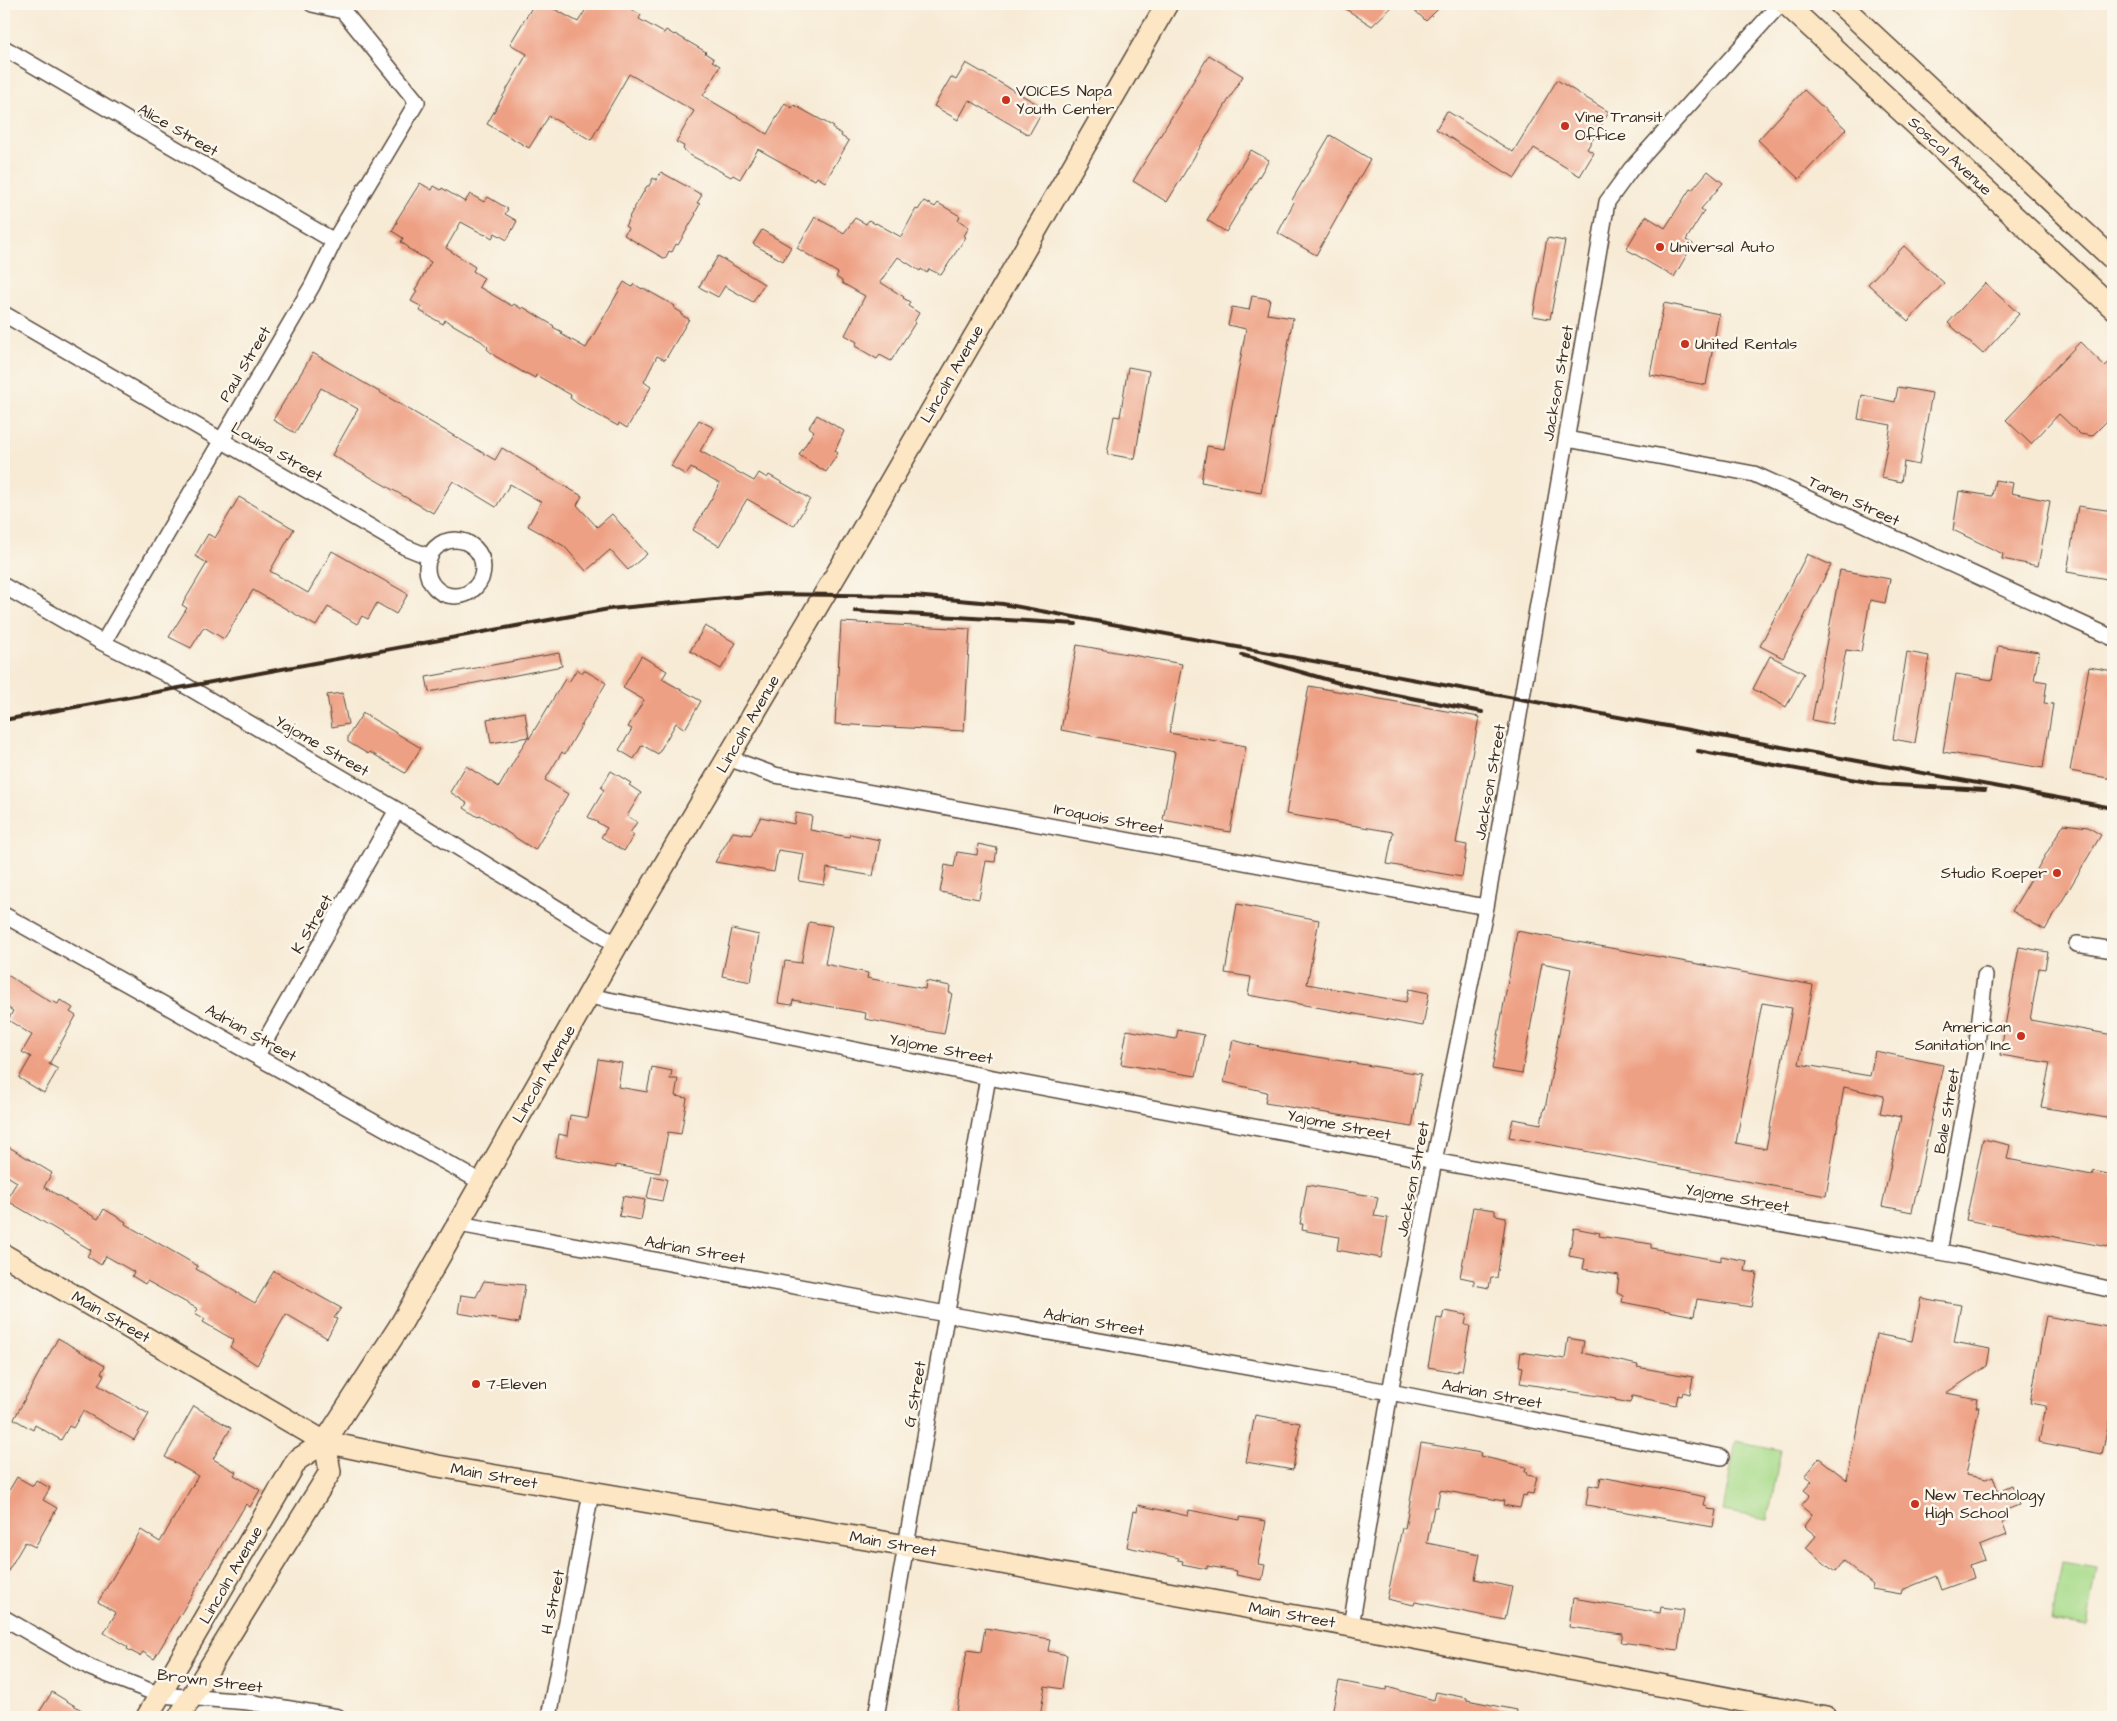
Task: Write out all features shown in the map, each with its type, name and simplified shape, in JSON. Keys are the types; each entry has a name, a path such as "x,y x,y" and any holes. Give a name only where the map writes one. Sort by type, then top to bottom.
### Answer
{"main road":[{"name":"Lincoln Avenue","path":"147,1717 298,1460 325,1442 401,1324 617,945 853,546 1167,4"},
{"name":"Soscol Avenue","path":"1786,4 2113,308"},
{"path":"1840,4 2113,258"},
{"name":"Main Street","path":"4,1255 325,1442 438,1466 908,1546 1351,1626 1826,1717"},
{"name":"Lincoln Avenue","path":"179,1717 330,1472 325,1442"}],"street":[{"path":"312,4 346,7"},
{"name":"Jackson Street","path":"1351,1626 1390,1392 1434,1161 1486,907 1607,202 1631,169 1780,4"},
{"name":"Paul Street","path":"103,643 312,286 334,241 417,102 346,7"},
{"name":"Alice Street","path":"4,48 334,241"},
{"name":"Louisa Street","path":"4,314 405,548 430,557"},
{"name":"Tanen Street","path":"1567,439 1754,474 2113,638"},
{"name":"Yajome Street","path":"4,586 103,643 164,673 397,810 617,945"},
{"name":"Iroquois Street","path":"728,758 775,775 1486,907"},
{"name":"K Street","path":"257,1055 397,810"},
{"name":"Adrian Street","path":"4,915 481,1182"},
{"path":"2077,944 2113,950"},
{"name":"Bale Street","path":"1939,1252 1977,1043 1984,976"},
{"name":"Yajome Street","path":"589,996 988,1077 1434,1161 1939,1252 2113,1290"},
{"name":"G Street","path":"876,1717 908,1546 946,1314 988,1077"},
{"name":"Adrian Street","path":"459,1224 946,1314 1390,1392 1721,1457"},
{"name":"H Street","path":"549,1717 591,1493"},
{"name":"Brown Street","path":"4,1618 91,1668 160,1695 248,1702 338,1717"}],"green space":[{"path":"1736,1441 1781,1450 1768,1519 1723,1511"},
{"path":"2062,1562 2097,1568 2087,1627 2052,1621"}],"building":[{"path":"534,4 545,4 578,22 589,4 622,4 641,15 639,19 664,33 666,30 675,34 706,52 714,59 712,61 720,66 703,96 767,134 785,103 792,108 794,105 834,127 833,129 849,141 825,182 817,177 815,180 806,176 758,149 740,179 733,175 731,177 690,155 683,149 684,146 676,142 694,111 629,74 591,140 549,116 529,148 487,124 527,54 510,44"},
{"path":"1338,4 1395,4 1372,26"},
{"path":"1408,4 1443,4 1426,21"},
{"path":"1209,55 1243,76 1167,202 1133,181"},
{"name":"VOICES Napa Youth Center","path":"966,63 1044,108 1029,135 969,100 958,120 934,106 951,77 956,80"},
{"name":"Vine Transit Office","path":"1557,80 1609,112 1587,149 1594,153 1580,176 1534,148 1515,178 1436,129 1447,111 1513,152"},
{"path":"1804,90 1846,129 1799,179 1758,140"},
{"path":"1330,135 1370,159 1316,255 1278,233 1294,202 1292,200"},
{"path":"1251,150 1269,160 1226,232 1207,220"},
{"path":"1708,171 1723,183 1701,209 1704,211 1686,240 1693,244 1674,277 1626,249 1646,216 1665,228 1690,189 1692,190"},
{"path":"661,172 702,195 697,203 700,204 696,214 678,245 676,244 672,252 669,251 665,259 624,235 628,228 625,226 629,217 647,186 649,186 653,178 656,180"},
{"path":"420,183 432,190 434,186 441,190 442,188 465,202 470,194 484,202 488,197 508,209 505,214 517,221 507,240 495,233 492,238 461,222 446,248 475,267 473,271 484,278 479,287 512,306 514,304 522,309 523,307 554,326 562,332 561,334 586,348 624,282 632,287 634,284 643,288 675,306 674,308 682,313 681,315 689,319 665,360 657,356 644,382 651,387 627,428 619,423 618,426 578,404 570,398 571,395 536,375 535,378 526,374 495,356 481,341 445,320 443,324 420,311 422,307 411,301 431,262 407,248 401,242 403,238 392,231 396,221"},
{"path":"924,201 935,207 938,203 960,216 958,220 969,227 964,236 966,237 941,275 929,269 927,273 921,269 920,271 898,257 880,282 904,297 910,302 908,306 919,313 915,323 891,361 880,355 877,359 855,346 857,342 845,335 865,296 842,283 836,277 838,273 797,248 815,217 844,233 855,218 866,224 869,220 901,237 916,209 918,210"},
{"path":"762,230 791,247 783,261 753,244"},
{"path":"1547,238 1565,241 1550,319 1533,316"},
{"path":"1904,246 1944,283 1908,321 1868,284"},
{"path":"718,256 764,284 753,302 725,286 718,297 699,287"},
{"path":"1985,283 2019,314 1983,354 1948,323"},
{"path":"1252,296 1270,299 1267,314 1293,318 1261,493 1201,482 1207,446 1224,449 1246,329 1228,325 1232,307 1249,310"},
{"name":"United Rentals","path":"1664,303 1719,314 1706,385 1650,375"},
{"path":"2080,342 2105,366 2113,359 2113,415 2092,436 2080,434 2059,414 2031,444 2006,420"},
{"path":"313,353 495,460 502,448 582,496 577,505 597,527 612,514 647,554 628,570 610,550 586,571 564,546 528,526 541,502 510,484 496,507 453,481 433,513 332,455 358,409 321,388 295,433 273,420"},
{"path":"1128,367 1149,371 1135,459 1107,454 1114,416 1120,417"},
{"path":"1898,387 1932,393 1919,465 1904,462 1901,482 1881,478 1891,425 1858,419 1862,395 1895,402"},
{"path":"817,415 844,431 835,451 838,453 826,472 799,455 814,431 809,427"},
{"path":"699,420 714,428 700,451 754,481 759,473 767,478 769,475 810,499 794,526 747,499 719,546 693,530 720,484 691,468 686,475 671,466"},
{"path":"1995,480 2013,483 2011,493 2050,501 2038,566 2002,559 2003,554 1953,530 1959,491 1992,496"},
{"path":"239,497 294,529 270,571 308,593 332,551 408,594 396,614 377,603 368,619 362,616 357,624 328,607 316,626 253,590 224,639 204,627 191,648 169,637 187,608 182,605 207,563 195,556 208,534 215,538"},
{"path":"2078,506 2113,511 2110,536 2113,536 2113,580 2067,572"},
{"path":"1807,554 1831,565 1783,658 1760,646"},
{"path":"1840,570 1890,579 1885,603 1870,600 1861,652 1846,650 1832,724 1812,720"},
{"path":"841,622 970,629 964,731 835,724"},
{"path":"705,626 736,643 721,669 690,651"},
{"path":"1077,645 1182,664 1169,733 1246,746 1230,832 1163,820 1175,752 1061,730"},
{"path":"1998,646 2039,652 2034,680 2047,682 2044,703 2053,704 2043,768 1943,752 1956,674 1992,680"},
{"path":"1907,652 1929,656 1915,743 1893,739"},
{"path":"559,653 562,666 429,692 426,677"},
{"path":"641,656 667,671 662,679 701,701 685,729 676,723 658,754 642,745 634,759 619,750 632,729 628,727 644,700 623,688"},
{"path":"1770,656 1804,673 1786,707 1753,689"},
{"path":"2089,667 2113,671 2113,713 2108,742 2113,743 2113,779 2070,771"},
{"path":"577,669 582,673 584,670 606,683 565,754 562,752 545,780 568,794 535,850 480,815 478,817 464,808 467,803 450,792 466,766 499,787 528,737 491,743 487,719 525,712 529,739 565,679 569,682"},
{"path":"1309,686 1479,717 1456,843 1467,845 1462,877 1387,864 1393,832 1286,814"},
{"path":"342,693 348,724 332,727 327,695"},
{"path":"363,713 421,748 405,773 370,752 368,754 348,742 348,736"},
{"path":"611,771 631,783 629,785 641,793 627,816 637,822 630,833 634,835 624,851 601,837 607,828 588,817 604,790 601,788"},
{"path":"796,813 812,816 810,830 849,837 850,834 880,840 873,876 827,868 824,885 799,881 804,854 778,850 774,872 715,862 733,832 751,835 761,817 794,824"},
{"name":"Studio Roeper","path":"2064,824 2088,827 2101,835 2045,930 2012,911"},
{"path":"978,844 997,848 995,862 986,861 979,899 940,892 945,865 954,867 957,852 977,855"},
{"path":"1237,904 1319,920 1307,984 1406,1002 1409,989 1429,993 1423,1026 1248,995 1251,977 1225,973"},
{"path":"809,922 832,926 825,964 868,973 867,978 925,989 926,981 950,986 949,993 952,993 944,1034 865,1019 866,1013 793,1000 792,1005 778,1003 785,961 801,963"},
{"path":"732,929 759,935 751,982 722,976"},
{"path":"1517,931 1813,985 1799,1064 1870,1076 1875,1051 1943,1065 1912,1212 1882,1206 1901,1117 1880,1113 1884,1096 1844,1087 1826,1196 1509,1137 1513,1119 1541,1124 1571,969 1542,963 1522,1074 1492,1069","holes":["1762,1003 1792,1008 1766,1149 1736,1143"]},
{"path":"2019,947 2048,952 2045,969 2039,968 2030,1020 2113,1035 2113,1119 2041,1107 2050,1063 2000,1055"},
{"path":"4,973 51,1002 58,1004 60,1000 73,1008 70,1012 76,1016 49,1064 58,1069 44,1093 19,1078 31,1057 22,1052 32,1035 8,1020 13,1011 4,1005"},
{"path":"1127,1030 1176,1039 1178,1030 1204,1035 1196,1076 1121,1064"},
{"path":"1233,1040 1263,1048 1421,1074 1412,1127 1265,1103 1267,1092 1224,1082"},
{"path":"598,1059 622,1063 618,1087 647,1092 652,1067 672,1071 670,1079 678,1079 675,1096 687,1098 681,1134 668,1132 660,1173 616,1165 616,1168 555,1157 559,1134 567,1136 570,1115 588,1118"},
{"path":"1983,1139 2010,1145 2007,1159 2092,1175 2093,1171 2113,1175 2113,1248 1966,1220"},
{"path":"4,1144 52,1173 44,1187 98,1219 104,1209 126,1222 125,1224 198,1266 196,1269 255,1303 274,1271 341,1308 334,1318 337,1319 327,1338 286,1314 257,1365 230,1347 234,1340 203,1322 205,1319 195,1313 198,1309 147,1281 145,1284 132,1276 134,1272 106,1256 101,1265 87,1256 91,1250 6,1200 17,1182 4,1174"},
{"path":"652,1176 667,1179 662,1201 647,1198"},
{"path":"1307,1185 1378,1197 1374,1216 1388,1218 1381,1258 1337,1250 1339,1237 1302,1230 1303,1224 1300,1224"},
{"path":"623,1196 645,1200 641,1220 619,1216"},
{"path":"1473,1207 1495,1210 1495,1215 1506,1217 1497,1278 1491,1277 1489,1288 1474,1285 1474,1280 1460,1277"},
{"path":"1574,1228 1600,1233 1599,1236 1651,1244 1651,1248 1721,1261 1721,1256 1747,1261 1745,1271 1757,1273 1751,1307 1697,1299 1694,1316 1622,1302 1623,1296 1617,1293 1619,1275 1583,1269 1585,1259 1569,1256"},
{"path":"484,1281 525,1285 519,1323 458,1313 461,1295 476,1297"},
{"path":"1921,1298 1961,1305 1954,1342 1990,1349 1987,1366 1946,1393 1978,1399 1976,1407 1979,1407 1966,1475 1986,1479 1993,1476 1998,1491 2012,1485 2019,1505 2006,1510 2009,1519 2002,1522 2007,1535 1979,1546 1985,1560 1970,1565 1974,1578 1941,1590 1936,1576 1902,1590 1901,1594 1872,1589 1873,1585 1844,1561 1835,1572 1806,1548 1816,1536 1804,1526 1812,1515 1801,1506 1810,1495 1804,1490 1812,1481 1805,1475 1819,1458 1847,1480 1876,1334 1912,1341"},
{"path":"1444,1311 1467,1315 1465,1325 1470,1326 1462,1371 1458,1370 1457,1372 1428,1367 1437,1318 1442,1319"},
{"path":"2046,1316 2113,1328 2113,1404 2102,1454 2039,1442 2046,1406 2030,1403"},
{"path":"58,1338 105,1366 101,1373 104,1375 98,1385 149,1414 134,1440 83,1411 73,1428 69,1426 61,1440 35,1425 33,1430 14,1419"},
{"path":"1568,1338 1584,1341 1582,1353 1638,1365 1637,1367 1693,1377 1690,1394 1683,1392 1682,1396 1678,1395 1676,1405 1632,1396 1630,1403 1520,1383 1523,1367 1519,1366 1521,1352 1565,1359"},
{"path":"194,1406 231,1428 213,1459 236,1472 234,1475 260,1490 250,1507 246,1504 154,1659 143,1652 140,1656 104,1633 116,1613 98,1602 141,1530 160,1542 198,1476 165,1457"},
{"path":"1255,1415 1300,1423 1293,1470 1246,1462"},
{"path":"1421,1443 1481,1453 1480,1456 1526,1467 1525,1472 1528,1472 1527,1475 1537,1477 1533,1494 1527,1493 1526,1496 1523,1495 1520,1508 1503,1505 1504,1501 1440,1490 1437,1507 1434,1507 1427,1543 1480,1554 1475,1579 1512,1587 1505,1620 1415,1602 1414,1605 1387,1599 1402,1528 1405,1528"},
{"path":"17,1477 33,1486 36,1480 50,1488 43,1500 57,1508 35,1547 25,1542 4,1578 4,1499"},
{"path":"1601,1477 1706,1497 1704,1505 1708,1506 1707,1509 1716,1510 1713,1527 1586,1505 1589,1485 1599,1487"},
{"path":"1138,1505 1188,1516 1189,1510 1240,1520 1240,1517 1266,1521 1258,1564 1265,1565 1262,1580 1236,1575 1237,1571 1207,1566 1207,1569 1182,1564 1183,1561 1178,1560 1179,1558 1127,1547 1134,1511 1137,1512"},
{"path":"1573,1598 1660,1613 1661,1607 1684,1610 1678,1650 1621,1642 1623,1634 1569,1627"},
{"path":"985,1628 1050,1639 1048,1651 1067,1655 1062,1689 1045,1686 1040,1717 956,1717 967,1650 981,1652"},
{"path":"1339,1681 1386,1690 1387,1687 1434,1700 1436,1692 1467,1698 1467,1700 1517,1710 1516,1717 1331,1717"},
{"path":"52,1692 93,1717 36,1717"}],"railway":[{"path":"4,720 609,609 768,594 914,596 1003,604 2113,808"},
{"path":"855,611 1076,624"},
{"path":"1242,655 1346,685 1482,712"},
{"path":"1698,751 1878,784 1985,790"}],"place":[{"name":"VOICES Napa Youth Center","path":"1006,100"},
{"name":"Vine Transit Office","path":"1565,126"},
{"name":"Universal Auto","path":"1660,247"},
{"name":"United Rentals","path":"1685,344"},
{"name":"Studio Roeper","path":"2057,873"},
{"name":"American Sanitation Inc","path":"2021,1036"},
{"name":"7-Eleven","path":"476,1384"},
{"name":"New Technology High School","path":"1915,1504"}]}
